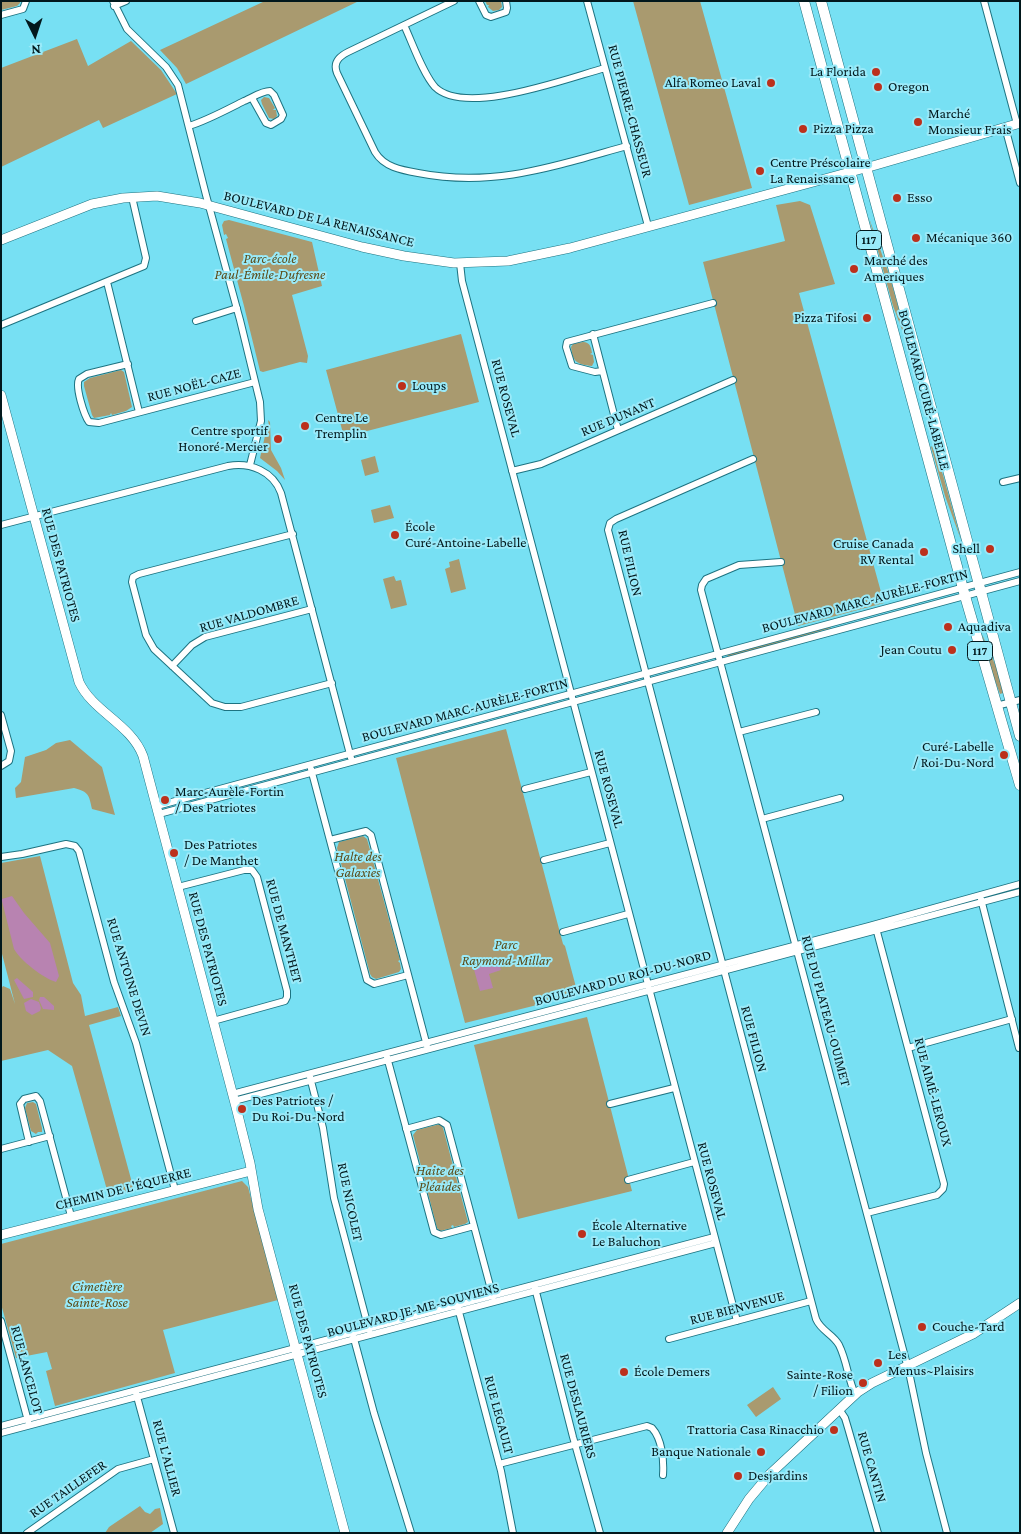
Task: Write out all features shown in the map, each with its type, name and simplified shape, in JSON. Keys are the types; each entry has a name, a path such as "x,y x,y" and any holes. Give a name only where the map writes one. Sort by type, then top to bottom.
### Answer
{"main road":[{"name":"BOULEVARD CURÉ-LABELLE","path":"804,1 964,591 1020,785"},
{"name":"BOULEVARD CURÉ-LABELLE","path":"821,1 980,587 1015,701 1020,736"}],"street":[{"path":"1,15 23,9 26,1"},
{"path":"126,1 114,4 123,23 171,73 178,85 189,126 208,205 237,308 260,406 261,417 250,465"},
{"path":"454,1 348,52 339,57 336,62 337,73 375,152 384,163 440,177 493,178 534,171 626,146"},
{"path":"479,1 486,15 491,17 506,12 506,1"},
{"name":"RUE PIERRE-CHASSEUR","path":"587,1 648,226"},
{"path":"984,1 1018,123"},
{"path":"404,25 432,83 443,93 454,97 481,98 506,95 606,68"},
{"path":"189,126 265,92 270,91 278,104 283,118 271,125 266,123 252,98"},
{"name":"BOULEVARD DE LA RENAISSANCE","path":"1,240 92,204 132,197 166,197 208,205 376,250 422,259 460,263 501,261 540,255 867,168 1018,123"},
{"path":"1005,127 1020,183"},
{"path":"1,324 139,270 145,264 146,258 132,197"},
{"name":"RUE ROSEVAL","path":"460,263 462,281 512,472 737,1321"},
{"name":"RUE NOËL-CAZE","path":"106,282 139,412"},
{"path":"602,371 595,372 575,368 571,365 567,342 713,303"},
{"path":"196,321 237,308"},
{"path":"593,334 618,430"},
{"name":"RUE NOËL-CAZE","path":"128,364 83,375 78,381 78,388 86,417 92,423 99,424 255,382"},
{"name":"RUE DUNANT","path":"512,472 539,465 733,380"},
{"name":"RUE DES PATRIOTES","path":"1,395 78,682 90,699 138,745 143,756 233,1098 251,1170 258,1209 345,1533"},
{"name":"RUE FILION","path":"753,459 622,516 612,522 608,533 811,1301 818,1325 835,1339 840,1347 855,1394"},
{"path":"1,525 228,466 250,465 267,474 278,485 293,534 350,754"},
{"path":"1003,482 1020,478"},
{"path":"293,534 139,574 133,577 132,582 148,639 156,651 218,706 229,708 244,707 332,683"},
{"path":"720,662 701,590 705,581 739,565 781,562"},
{"name":"BOULEVARD MARC-AURÈLE-FORTIN","path":"980,587 1020,572"},
{"name":"BOULEVARD MARC-AURÈLE-FORTIN","path":"646,678 718,654 980,587 1020,581"},
{"name":"BOULEVARD MARC-AURÈLE-FORTIN","path":"158,810 350,754 646,678 720,662 964,591"},
{"name":"RUE VALDOMBRE","path":"172,666 192,645 205,637 312,609"},
{"name":"RUE DU PLATEAU-OUIMET","path":"720,662 907,1366 926,1453 947,1533"},
{"name":"BOULEVARD MARC-AURÈLE-FORTIN","path":"158,810 312,773 572,698"},
{"path":"996,706 1015,701"},
{"path":"739,732 816,712"},
{"path":"1,715 11,753 9,761 1,766"},
{"name":"BOULEVARD MARC-AURÈLE-FORTIN","path":"350,754 352,762"},
{"path":"310,765 367,980 374,984 408,975"},
{"path":"525,789 591,772"},
{"path":"762,819 840,798"},
{"path":"330,840 364,831 369,832 371,835 427,1046"},
{"path":"544,860 610,843"},
{"name":"RUE ANTOINE DEVIN","path":"1,857 66,844 75,846 79,851 114,982 136,1042 175,1190"},
{"name":"RUE DE MANTHET","path":"178,887 246,869 254,871 283,974 288,995 284,1002 213,1021"},
{"name":"BOULEVARD DU ROI-DU-NORD","path":"876,928 1020,884"},
{"name":"BOULEVARD DU ROI-DU-NORD","path":"233,1098 723,968 1020,892"},
{"path":"980,895 1019,1048"},
{"path":"563,932 628,914"},
{"name":"RUE AIMÉ-LEROUX","path":"867,1213 934,1196 941,1192 944,1187 876,928"},
{"path":"908,1048 1012,1019"},
{"path":"387,1056 434,1232 441,1235 474,1226"},
{"name":"RUE NICOLET","path":"310,1077 322,1123 334,1198 369,1331"},
{"path":"610,1104 674,1088"},
{"path":"29,1142 20,1104 22,1100 36,1096 40,1101 71,1216"},
{"path":"406,1129 439,1120 446,1123 493,1298"},
{"path":"1,1150 50,1136"},
{"path":"628,1180 694,1162"},
{"name":"CHEMIN DE L'ÉQUERRE","path":"1,1235 251,1170"},
{"name":"BOULEVARD JE-ME-SOUVIENS","path":"1,1426 28,1422 715,1240"},
{"name":"RUE DESLAURIERS","path":"535,1288 600,1533"},
{"name":"RUE BIENVENUE","path":"669,1339 811,1301"},
{"path":"727,1533 749,1499 770,1474 855,1394 872,1383 986,1326 1020,1303"},
{"name":"RUE LEGAULT","path":"458,1308 499,1464 513,1533"},
{"name":"RUE LANCELOT","path":"1,1321 28,1422"},
{"path":"354,1335 372,1407 411,1533"},
{"name":"RUE L'ALLIER","path":"136,1393 174,1533"},
{"name":"RUE CANTIN","path":"839,1409 846,1421 878,1533"},
{"name":"BOULEVARD JE-ME-SOUVIENS","path":"1,1434 28,1422"},
{"path":"499,1464 648,1426 654,1429 657,1436 664,1461 663,1475"},
{"name":"RUE TAILLEFER","path":"27,1533 116,1471 154,1459"}],"green space":[{"path":"1,1 20,1 20,3 17,6 1,10"},
{"path":"265,1 359,1 186,84 177,68 160,50"},
{"path":"485,1 501,1 502,7 499,10 493,11"},
{"path":"633,1 700,1 752,188 689,205"},
{"path":"77,39 88,66 131,41 161,70 177,94 103,128 99,120 1,167 1,68"},
{"path":"264,97 269,98 275,108 273,110 276,110 277,116 274,119 269,118 262,104 261,100"},
{"path":"800,201 810,205 835,284 799,293 884,603 798,626 703,262 785,241 776,205"},
{"path":"869,218 889,274 906,335 904,335 893,306"},
{"name":"Parc-école Paul-Émile-Dufresne","path":"229,220 312,242 322,286 292,295 308,356 307,363 300,362 263,372 260,371 226,239 228,238 226,234 224,235 222,225 224,221"},
{"name":"Loups","path":"461,334 479,402 344,437 326,370"},
{"path":"583,342 591,347 592,353 590,354 593,355 594,362 592,366 577,362 573,356 571,347 573,344"},
{"path":"121,370 124,372 132,407 126,411 94,418 84,382 90,378"},
{"path":"268,420 270,422 271,450 285,480 260,458 267,427 269,426"},
{"path":"932,446 943,475 961,540 945,496"},
{"path":"375,456 379,472 365,476 361,460"},
{"path":"390,505 394,518 374,523 371,510"},
{"path":"459,559 466,589 451,593 445,569 450,567 449,562"},
{"path":"394,576 396,581 401,580 407,605 391,609 383,579"},
{"path":"830,627 729,657 727,655"},
{"path":"982,634 997,669 1003,693 1000,694 991,670"},
{"name":"Parc Raymond-Millar","path":"506,729 577,995 465,1023 396,758"},
{"path":"70,740 102,767 115,815 92,809 88,795 74,788 16,798 15,788 21,782 25,757 46,750 56,743"},
{"name":"Halte des Galaxies","path":"363,836 367,839 401,969 399,972 376,979 370,974 337,848 339,842"},
{"path":"40,856 73,983 81,995 85,1016 118,1007 121,1016 89,1025 134,1190 109,1197 72,1066 48,1050 1,1061 1,989 3,986 10,989 15,1004 1,950 1,863"},
{"path":"587,1017 632,1191 518,1219 474,1045"},
{"path":"33,1102 36,1104 42,1128 42,1132 36,1134 31,1131 25,1108 27,1103"},
{"name":"Haite des Pléaides","path":"440,1124 443,1128 468,1222 454,1227 453,1225 451,1226 452,1228 440,1231 437,1228 413,1135 417,1130"},
{"name":"Cimetière Sainte-Rose","path":"242,1181 248,1187 278,1300 163,1330 175,1373 55,1406 46,1371 52,1369 47,1352 16,1358 1,1304 1,1244"},
{"path":"773,1387 781,1399 756,1417 747,1405"},
{"path":"140,1506 145,1512 150,1514 155,1509 160,1508 163,1524 150,1533 105,1533 109,1527"}],"shaded area":[{"path":"12,896 50,943 59,976 56,982 33,968 14,949 2,901 2,899"},
{"path":"498,959 501,970 489,974 493,988 480,991 473,966"},
{"path":"17,978 33,992 33,997 24,999 14,980"},
{"path":"40,997 44,997 54,1006 54,1010 43,1009 39,1000"},
{"path":"31,999 39,1002 41,1008 40,1011 32,1015 26,1011 24,1003"}],"place":[{"name":"La Florida","path":"876,72"},
{"name":"Alfa Romeo Laval","path":"771,83"},
{"name":"Oregon","path":"878,87"},
{"name":"Marché Monsieur Frais","path":"918,122"},
{"name":"Pizza Pizza","path":"803,129"},
{"name":"Centre Préscolaire La Renaissance","path":"760,171"},
{"name":"Esso","path":"897,198"},
{"name":"Mécanique 360","path":"916,238"},
{"name":"Marché des Ameriques","path":"854,269"},
{"name":"Pizza Tifosi","path":"867,318"},
{"name":"Loups","path":"402,386"},
{"name":"Centre Le Tremplin","path":"305,426"},
{"name":"Centre sportif Honoré-Mercier","path":"278,439"},
{"name":"École Curé-Antoine-Labelle","path":"395,535"},
{"name":"Shell","path":"990,549"},
{"name":"Cruise Canada RV Rental","path":"924,552"},
{"name":"Aquadiva","path":"948,627"},
{"name":"Jean Coutu","path":"952,650"},
{"name":"Curé-Labelle / Roi-Du-Nord","path":"1004,755"},
{"name":"Marc-Aurèle-Fortin / Des Patriotes","path":"165,800"},
{"name":"Des Patriotes / De Manthet","path":"174,853"},
{"name":"Des Patriotes / Du Roi-Du-Nord","path":"242,1109"},
{"name":"École Alternative Le Baluchon","path":"582,1234"},
{"name":"Couche-Tard","path":"922,1327"},
{"name":"Les Menus~Plaisirs","path":"878,1363"},
{"name":"École Demers","path":"624,1372"},
{"name":"Sainte-Rose / Filion","path":"863,1383"},
{"name":"Trattoria Casa Rinacchio","path":"834,1430"},
{"name":"Banque Nationale","path":"761,1452"},
{"name":"Desjardins","path":"738,1476"}]}
